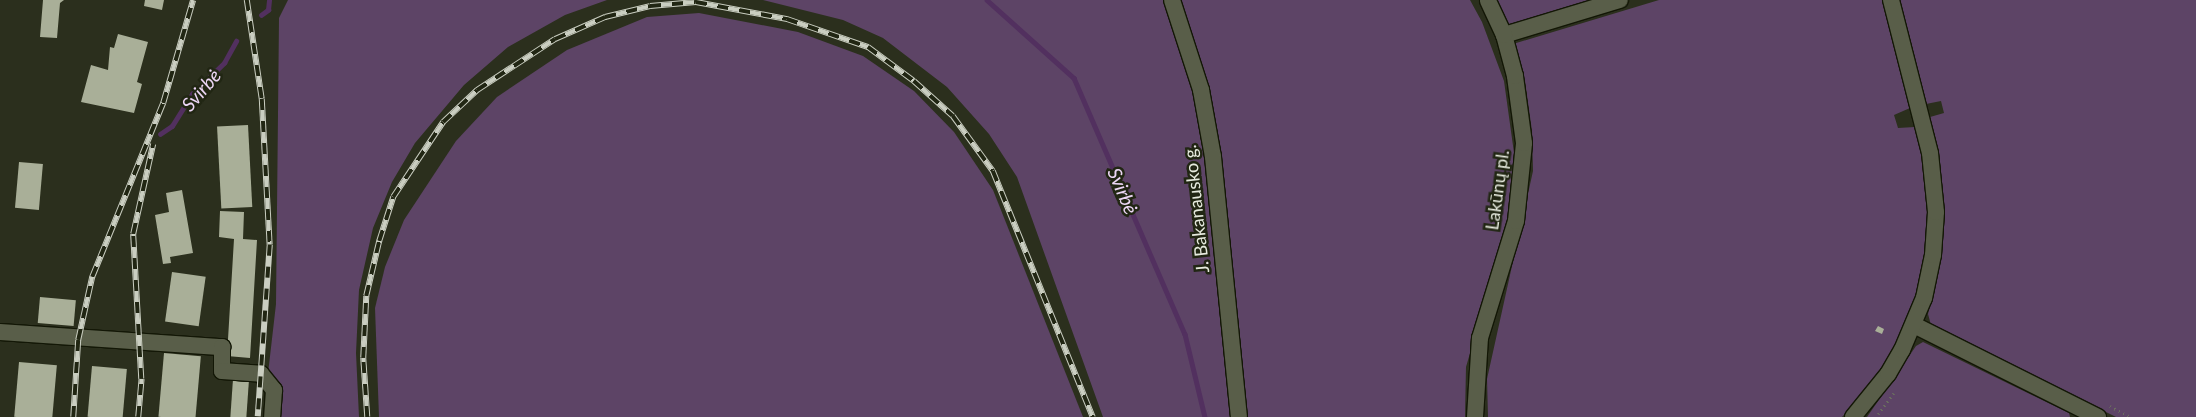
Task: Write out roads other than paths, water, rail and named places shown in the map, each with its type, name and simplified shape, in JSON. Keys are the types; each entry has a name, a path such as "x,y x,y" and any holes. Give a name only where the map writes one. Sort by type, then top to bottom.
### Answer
{"street":[{"name":"J. Bakanausko g.","path":"1172,0 1201,90 1212,157 1239,417"},
{"name":"Lakūnų pl.","path":"1475,417 1475,386 1480,338 1516,221 1524,143 1518,90 1504,36 1488,0"},
{"path":"1504,36 1620,0"},
{"path":"1853,417 1888,374 1914,325 1933,255 1936,212 1930,153 1891,0"},
{"path":"1914,325 2098,417"},
{"path":"0,332 222,347 222,371 261,374 274,390 272,417"}],"waterway":[{"name":"Svirbė","path":"261,15 268,10 269,0"},
{"name":"Svirbė","path":"987,0 1074,78 1185,334 1205,417"},
{"name":"Svirbė","path":"160,134 172,126 192,94 224,63 236,41"}],"railway":[{"path":"73,417 78,340 92,277 163,103 193,0"},
{"path":"247,0 262,99 270,245 258,417"},
{"path":"367,417 363,358 366,296 379,241 393,197 443,122 477,90 555,39 605,17 650,6 696,2 787,19 868,47 914,81 953,116 993,171 1093,417"},
{"path":"138,417 141,379 133,234 153,144"}]}
